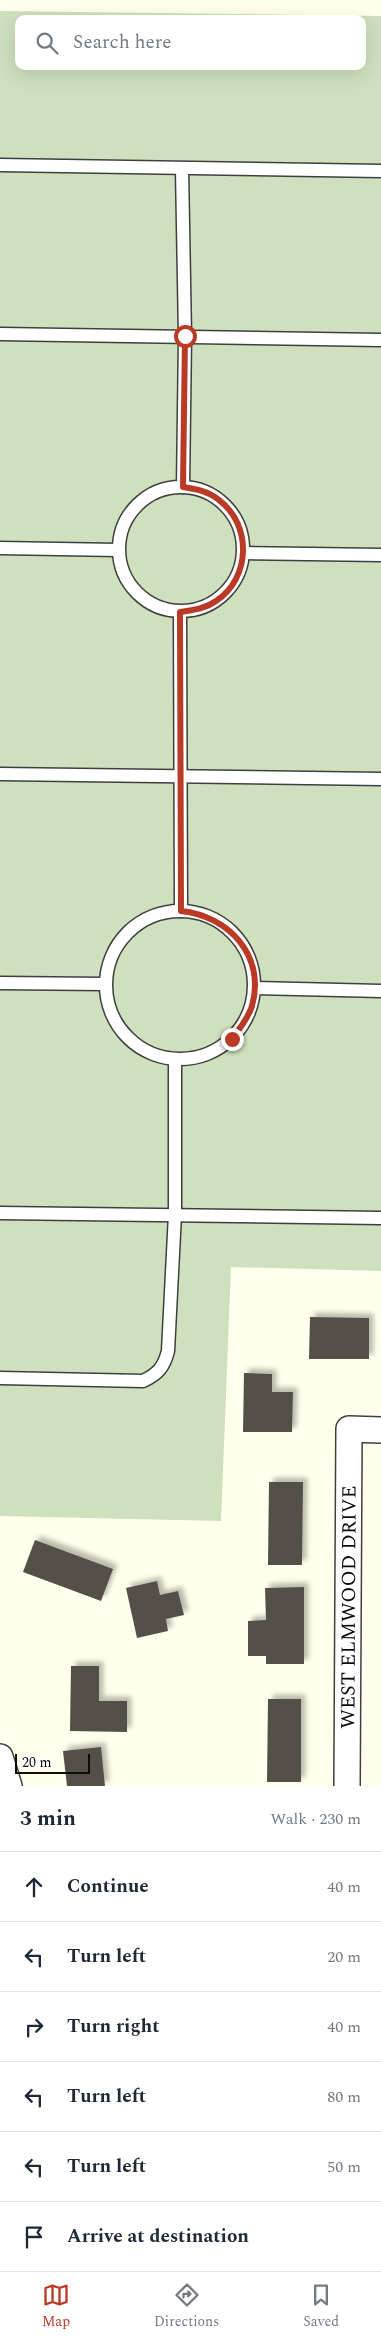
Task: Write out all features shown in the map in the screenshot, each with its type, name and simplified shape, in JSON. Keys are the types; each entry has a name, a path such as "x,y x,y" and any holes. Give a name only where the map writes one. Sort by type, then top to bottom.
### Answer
{"street":[{"name":"WEST ELMWOOD DRIVE","path":"347,1786 349,1429 381,1430"},
{"path":"0,1756 9,1786"}],"lane":[{"path":"0,166 381,171"},
{"path":"182,169 185,336 183,487"},
{"path":"0,334 381,340"},
{"path":"183,487 202,490 218,499 232,513 241,531 244,553 238,575 228,591 216,602 199,609 180,612 160,609 145,601 131,588 122,570 118,542 124,522 136,506 150,495 168,488 183,487"},
{"path":"0,548 118,550"},
{"path":"244,553 381,555"},
{"path":"180,612 181,911"},
{"path":"0,774 381,779"},
{"path":"181,911 194,912 214,919 232,931 252,965 255,988 252,1006 246,1021 232,1039 213,1053 190,1059 175,1060 157,1056 137,1046 120,1030 110,1012 105,984 108,964 118,944 131,929 149,918 169,912 181,911"},
{"path":"0,983 105,984"},
{"path":"255,988 381,991"},
{"path":"0,1378 143,1381 155,1375 165,1364 168,1351 175,1214 175,1060"},
{"path":"0,1213 381,1218"}],"green space":[{"path":"0,11 305,15 15,15 15,70 366,70 366,16 381,16 381,1271 231,1267 221,1521 0,1516"}],"building":[{"path":"310,1317 369,1318 369,1359 309,1359"},
{"path":"244,1373 272,1374 272,1392 293,1392 292,1432 243,1432"},
{"path":"269,1482 303,1482 302,1565 268,1565"},
{"path":"35,1540 113,1569 101,1601 23,1572"},
{"path":"157,1581 160,1595 178,1591 184,1615 166,1619 168,1631 137,1638 126,1588"},
{"path":"304,1587 304,1664 266,1664 266,1656 248,1656 248,1621 266,1620 265,1588"},
{"path":"71,1666 99,1666 99,1701 127,1701 127,1732 70,1731"},
{"path":"268,1699 301,1699 301,1782 267,1782"},
{"path":"101,1747 105,1786 67,1786 63,1751"}],"route":[{"path":"185,336 183,487 202,490 218,499 232,513 241,531 244,553 238,575 228,591 216,602 199,609 180,612 181,911 194,912 214,919 232,931 244,947 252,965 255,988 252,1006 246,1021 232,1039"}]}
